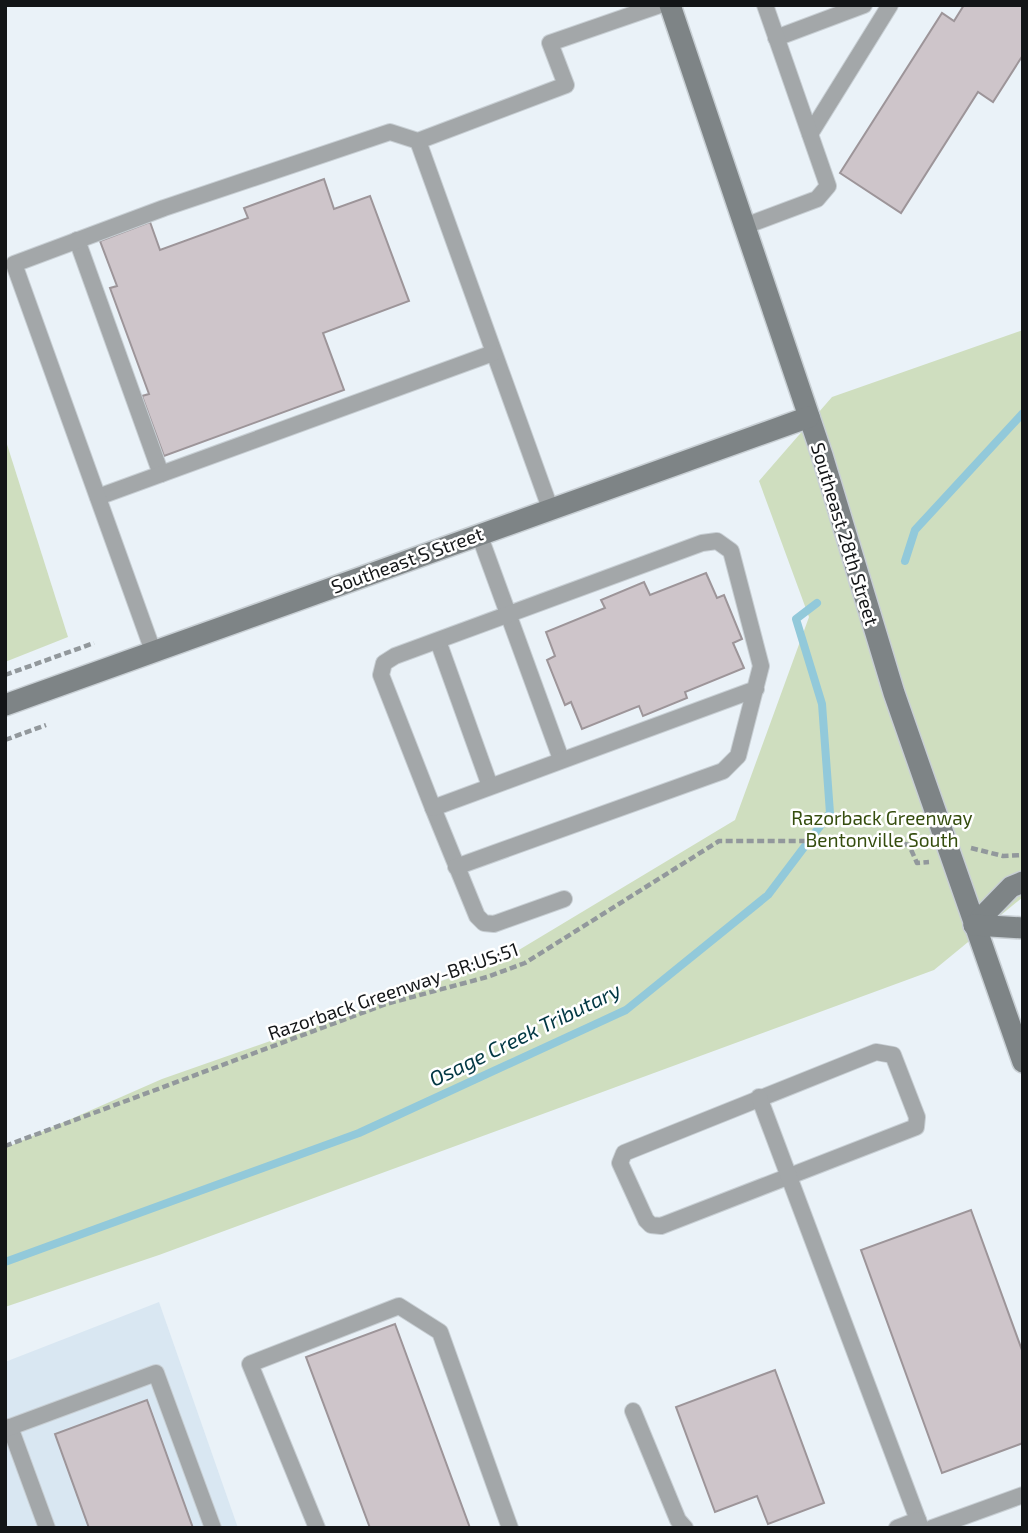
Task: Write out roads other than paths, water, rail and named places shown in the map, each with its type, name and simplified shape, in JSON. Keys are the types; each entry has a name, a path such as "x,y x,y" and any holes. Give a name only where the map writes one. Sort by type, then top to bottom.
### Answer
{"main road":[{"name":"Southeast 28th Street","path":"670,5 809,417 894,694 1023,1062"},
{"name":"Southeast S Street","path":"5,705 809,417"},
{"path":"974,925 1011,887 1023,882"},
{"path":"974,925 1023,928"}],"lane":[{"path":"153,651 14,264 390,132 418,141 566,85 550,43 660,5"},
{"path":"745,226 817,199 828,186 765,5"},
{"path":"776,38 864,5"},
{"path":"810,134 890,5"},
{"path":"418,141 550,508"},
{"path":"77,240 161,474"},
{"path":"98,497 493,353"},
{"path":"478,534 561,759"},
{"path":"456,867 723,771 738,756 761,666 731,551 717,541 702,543 395,656 384,663 381,675 456,867 477,916 484,923 494,924 565,899"},
{"path":"438,641 489,786"},
{"path":"433,808 755,688"},
{"path":"876,1052 886,1052 893,1055 917,1117 916,1127 661,1226 651,1225 646,1220 620,1163 624,1153 759,1097 876,1052"},
{"path":"759,1097 923,1525"},
{"path":"317,1528 250,1364 399,1306 440,1332 510,1528"},
{"path":"47,1528 8,1428 156,1373 213,1528"},
{"path":"633,1411 678,1520 685,1528"},
{"path":"897,1528 923,1525 1023,1495"}],"waterway":[{"name":"Osage Creek Tributary","path":"905,561 915,530 1023,413"},
{"name":"Osage Creek Tributary","path":"5,1262 359,1133 626,1010 768,895 830,813 822,704 796,619 817,603"}],"park label":[{"name":"Razorback Greenway Bentonville South","path":"882,829"}]}
